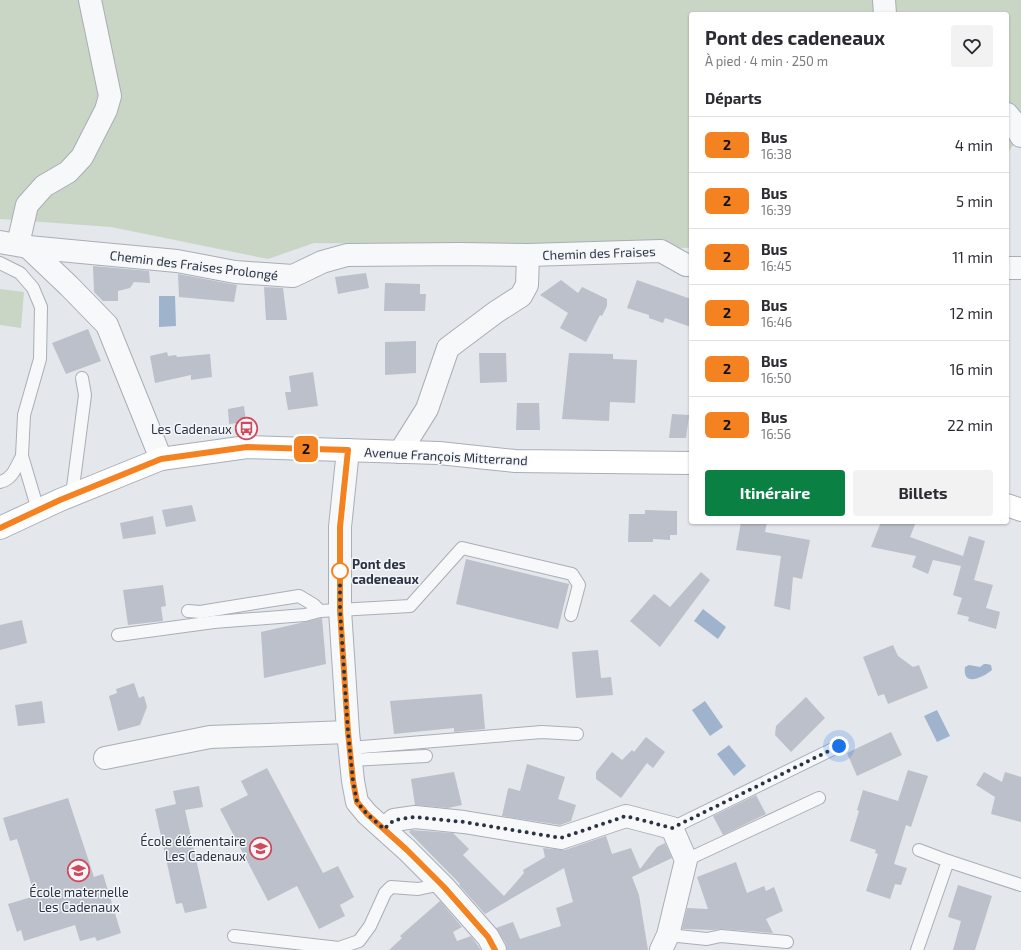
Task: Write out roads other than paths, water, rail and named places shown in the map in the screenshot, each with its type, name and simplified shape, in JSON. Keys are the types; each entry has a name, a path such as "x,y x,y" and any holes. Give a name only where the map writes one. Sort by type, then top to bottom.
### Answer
{"main road":[{"name":"Avenue François Mitterrand","path":"0,528 72,495 161,459 247,447 439,453 515,461 689,463"},
{"path":"1009,506 1021,510"}],"street":[{"path":"90,0 110,96 106,110 82,157 68,172 44,186 27,205 15,244 69,286 107,325 161,459"},
{"path":"884,0 885,12"},
{"path":"1009,116 1021,136"},
{"name":"Chemin des Fraises Prolongé","path":"15,244 177,261 235,272 293,276 322,262 347,255 528,255"},
{"name":"Chemin des Fraises","path":"528,255 661,251 686,265 689,265"},
{"path":"400,452 427,409 448,348 496,312 521,296 527,285 528,255"},
{"path":"1009,268 1021,268"},
{"path":"348,450 330,611 357,802 367,814 442,884 488,937 495,950"},
{"path":"105,758 210,737 350,747"},
{"path":"384,829 394,820 415,817 464,822 561,838 626,816 672,828 686,860 665,942"}],"lane":[{"path":"0,263 20,273 33,288 41,308 40,359 24,416 22,456 38,510"},
{"path":"72,495 85,395 82,378"},
{"path":"0,482 7,481 12,475 22,456"},
{"path":"118,635 214,622 305,616 330,611 410,606 462,548 572,574 579,585 571,615"},
{"path":"188,611 200,612 299,596 314,605 330,611"},
{"path":"350,747 542,732 577,734"},
{"path":"672,828 839,746"},
{"path":"350,747 426,756"},
{"path":"686,860 819,798"},
{"path":"919,850 1021,885"},
{"path":"917,950 948,861"},
{"path":"234,936 339,948 358,946 370,926 385,893 391,887 418,889 442,884"},
{"path":"665,942 707,939 721,936 787,942"}],"water":[{"path":"159,296 175,296 176,326 159,327"},
{"path":"703,609 726,627 718,639 694,621"},
{"path":"984,664 991,665 992,670 979,678 970,679 967,677 965,667 969,665 980,667"},
{"path":"705,701 723,727 710,736 692,710"},
{"path":"937,710 950,736 937,742 924,716"},
{"path":"729,745 746,766 734,776 717,754"}],"place":[{"name":"Les Cadenaux","path":"247,429"},
{"name":"Pont des cadeneaux","path":"340,571"},
{"name":"École élémentaire Les Cadenaux","path":"261,848"},
{"name":"École maternelle Les Cadenaux","path":"79,870"}]}
